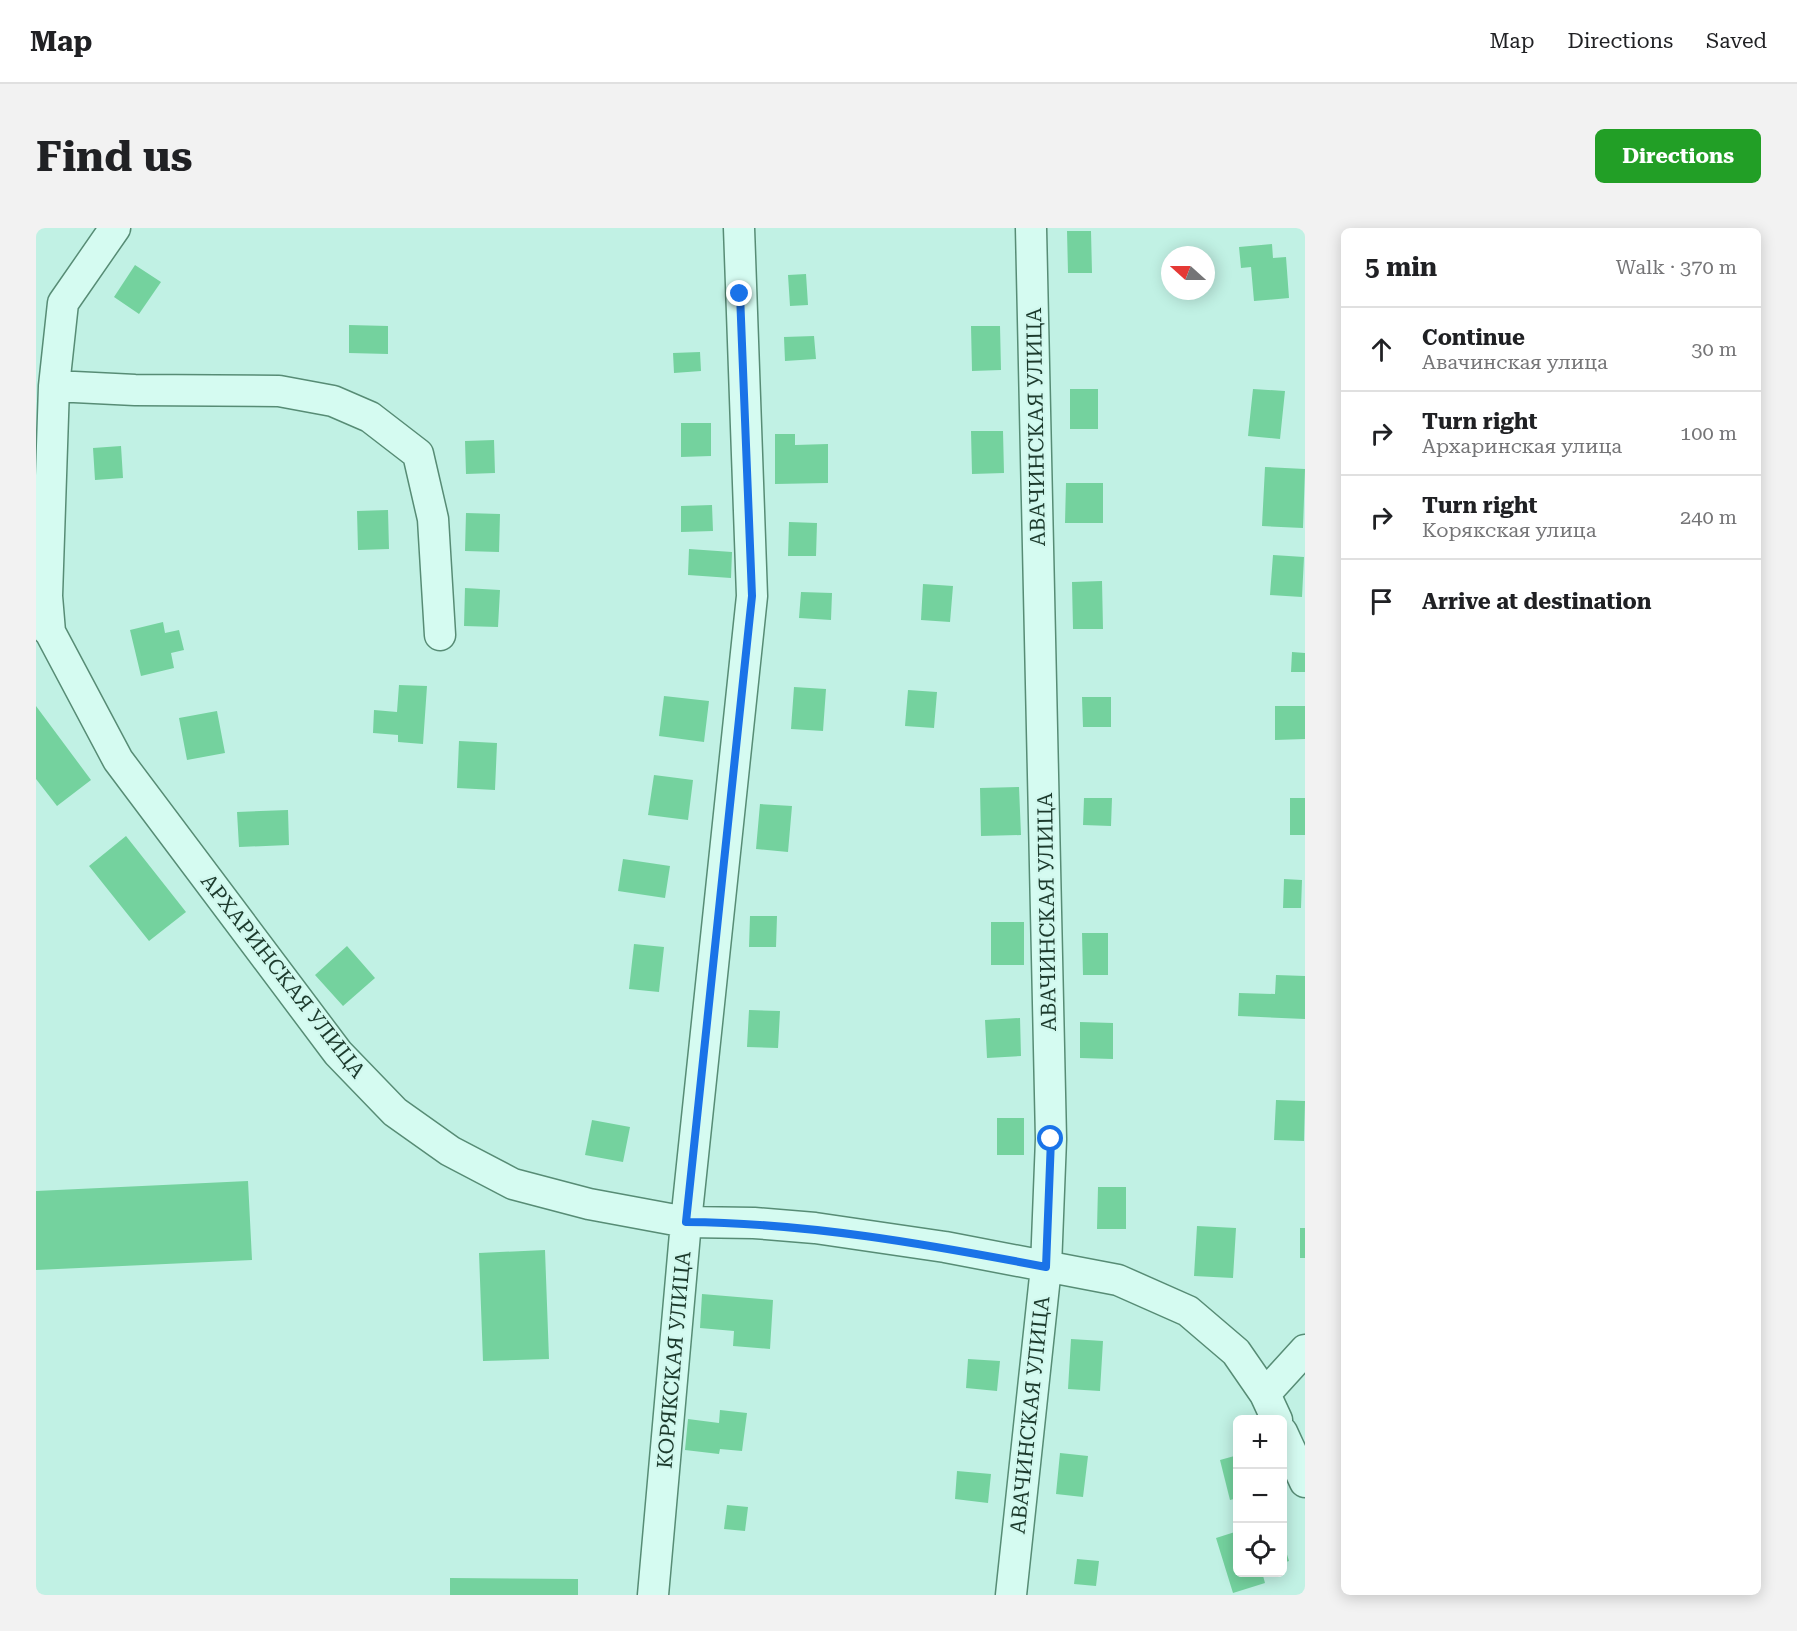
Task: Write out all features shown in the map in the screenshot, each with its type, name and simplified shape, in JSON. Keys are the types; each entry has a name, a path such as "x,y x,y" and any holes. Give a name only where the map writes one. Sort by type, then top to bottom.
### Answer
{"street":[{"path":"43,625 47,596 54,386 63,303 115,228"},
{"name":"КОРЯКСКАЯ УЛИЦА","path":"653,1595 686,1222 752,596 739,228"},
{"name":"АВАЧИНСКАЯ УЛИЦА","path":"1011,1595 1046,1267 1051,1139 1031,228"},
{"path":"54,386 135,390 279,391 333,401 370,417 418,454 433,519 440,634"},
{"name":"АРХАРИНСКАЯ УЛИЦА","path":"43,625 118,760 338,1053 395,1112 450,1151 513,1184 589,1204 686,1222 754,1223 815,1228 945,1247 1118,1280 1188,1311 1236,1352 1271,1407"},
{"path":"1271,1407 1305,1350"},
{"path":"1287,1443 1305,1482"}],"building":[{"path":"1067,231 1091,231 1092,273 1068,273"},
{"path":"1272,244 1273,258 1286,257 1289,298 1254,301 1251,267 1241,268 1239,247"},
{"path":"135,265 161,282 139,314 114,297"},
{"path":"806,274 808,305 790,306 788,275"},
{"path":"349,325 388,326 388,354 349,353"},
{"path":"971,326 1000,326 1001,370 972,371"},
{"path":"814,336 816,359 785,361 784,337"},
{"path":"700,352 701,371 674,373 673,353"},
{"path":"1070,389 1098,389 1098,429 1070,429"},
{"path":"1253,389 1285,391 1280,439 1248,436"},
{"path":"681,423 711,423 711,456 681,457"},
{"path":"971,431 1003,431 1004,473 972,474"},
{"path":"775,434 795,434 795,445 828,444 828,483 775,484"},
{"path":"494,440 495,473 466,474 465,441"},
{"path":"121,446 123,478 95,480 93,448"},
{"path":"1265,467 1305,469 1303,528 1262,526"},
{"path":"1066,483 1103,483 1103,523 1065,523"},
{"path":"712,505 713,531 681,532 681,506"},
{"path":"388,510 389,549 358,550 357,511"},
{"path":"466,513 500,514 499,552 465,551"},
{"path":"789,522 817,523 816,556 788,556"},
{"path":"689,549 732,552 731,578 688,575"},
{"path":"1273,555 1304,557 1302,597 1270,595"},
{"path":"1102,581 1103,629 1073,629 1072,582"},
{"path":"923,584 953,586 950,622 921,620"},
{"path":"465,588 500,590 498,627 464,626"},
{"path":"801,592 832,593 831,620 799,618"},
{"path":"163,622 165,633 179,630 184,650 171,653 174,668 141,676 130,630"},
{"path":"1292,652 1305,653 1305,672 1291,672"},
{"path":"399,685 427,686 423,744 398,742 398,735 373,733 374,710 397,712"},
{"path":"794,687 826,689 823,731 791,729"},
{"path":"908,690 937,692 934,728 905,726"},
{"path":"664,696 709,701 704,742 659,736"},
{"path":"1082,697 1111,697 1111,727 1083,727"},
{"path":"36,706 91,780 57,806 36,779"},
{"path":"1275,706 1305,706 1305,739 1275,740"},
{"path":"217,711 225,753 187,760 179,718"},
{"path":"459,741 497,743 495,790 457,788"},
{"path":"654,775 693,780 688,820 648,815"},
{"path":"1019,787 1021,835 981,836 980,788"},
{"path":"1084,798 1112,798 1111,826 1083,825"},
{"path":"1290,798 1305,798 1305,835 1290,835"},
{"path":"760,804 792,806 788,852 756,849"},
{"path":"288,810 289,845 239,847 237,812"},
{"path":"126,836 186,912 149,941 89,866"},
{"path":"623,859 670,866 665,898 618,891"},
{"path":"1284,879 1302,880 1301,908 1283,908"},
{"path":"750,916 777,916 776,947 749,947"},
{"path":"991,922 1024,922 1024,965 991,965"},
{"path":"1082,933 1108,933 1108,975 1083,975"},
{"path":"634,944 664,947 659,992 629,989"},
{"path":"347,946 375,978 343,1006 315,975"},
{"path":"1276,975 1305,976 1305,1019 1238,1016 1239,993 1275,994"},
{"path":"749,1010 780,1011 778,1048 747,1047"},
{"path":"1020,1018 1021,1056 987,1058 985,1020"},
{"path":"1080,1022 1113,1023 1113,1059 1080,1058"},
{"path":"1276,1100 1305,1101 1304,1141 1274,1140"},
{"path":"997,1118 1024,1118 1024,1155 997,1155"},
{"path":"592,1120 630,1127 623,1162 585,1155"},
{"path":"248,1181 252,1260 36,1270 36,1191"},
{"path":"1098,1187 1126,1187 1126,1229 1097,1229"},
{"path":"1197,1226 1236,1228 1233,1278 1194,1276"},
{"path":"1300,1228 1305,1228 1305,1258 1300,1258"},
{"path":"545,1250 549,1359 483,1361 479,1253"},
{"path":"702,1294 773,1300 770,1349 733,1346 734,1331 700,1328"},
{"path":"1071,1339 1103,1341 1100,1391 1068,1389"},
{"path":"968,1359 1000,1361 997,1391 966,1388"},
{"path":"720,1410 747,1413 742,1451 720,1449 719,1454 685,1450 688,1419 719,1423"},
{"path":"1060,1453 1088,1456 1083,1497 1056,1494"},
{"path":"1233,1456 1233,1499 1230,1500 1220,1460"},
{"path":"957,1471 991,1474 988,1503 955,1499"},
{"path":"727,1505 748,1507 745,1531 724,1529"},
{"path":"1233,1533 1233,1577 1263,1577 1265,1583 1233,1593 1216,1538"},
{"path":"1077,1559 1099,1561 1096,1586 1074,1584"},
{"path":"450,1578 578,1579 578,1595 450,1595"}],"route":[{"path":"740,294 752,596 686,1222 754,1223 815,1228 945,1247 1046,1267 1051,1139"}]}
